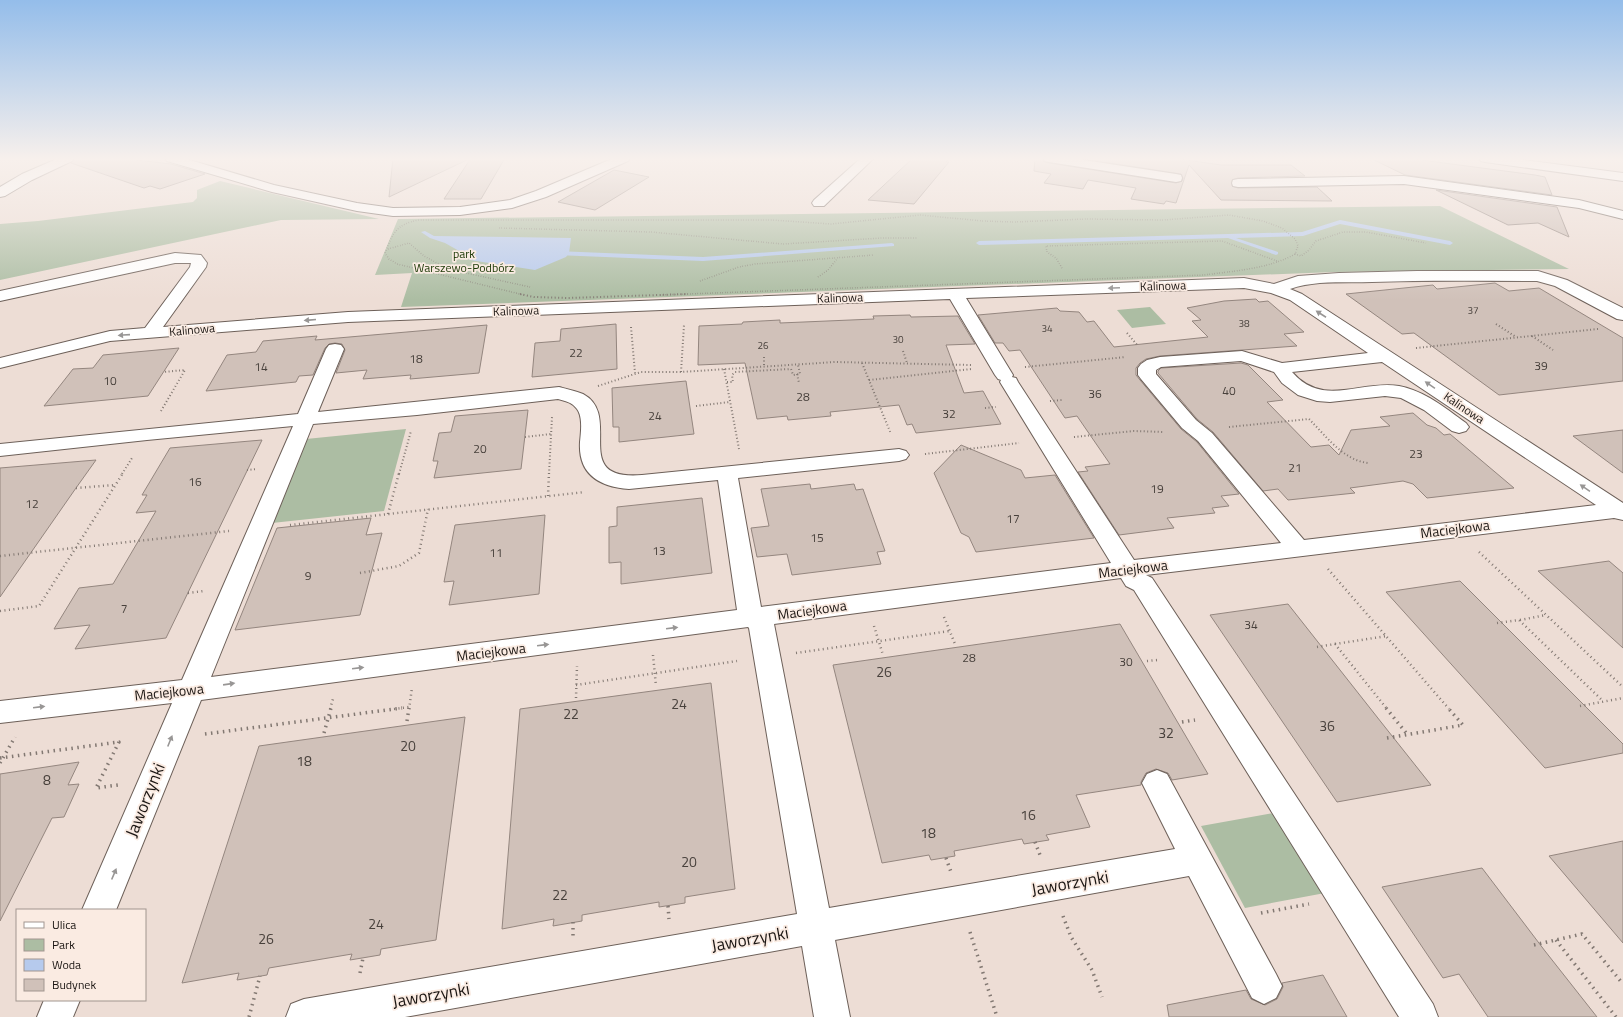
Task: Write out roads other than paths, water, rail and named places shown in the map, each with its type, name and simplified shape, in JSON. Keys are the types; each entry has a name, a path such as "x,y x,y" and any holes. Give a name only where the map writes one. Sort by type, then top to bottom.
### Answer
{"street":[{"path":"350,205 393,212 474,210 503,205"},
{"path":"1585,205 1617,213"},
{"path":"1605,205 1617,213"},
{"path":"0,296 175,258 196,258 199,263 198,267 149,334"},
{"path":"1275,289 1298,281 1339,278 1417,276 1538,276 1561,283 1623,315"},
{"name":"Kalinowa","path":"0,363 110,336 348,317 1232,284 1260,285 1296,297 1620,511"},
{"path":"955,294 1134,580 1143,584 1420,1017"},
{"name":"Jaworzynki","path":"99,909 334,349"},
{"path":"1299,549 1205,437 1189,424 1147,375 1147,368 1160,362 1236,356 1250,358 1284,369 1290,366 1385,356"},
{"path":"1284,369 1283,372 1285,375 1297,388 1312,395 1328,397 1385,391 1401,392 1419,399 1459,427"},
{"path":"0,450 147,434 304,421 446,405 561,395 582,401 589,411 591,459 595,466 604,475 629,482 899,455"},
{"path":"735,472 755,618 832,1017"},
{"name":"Maciejkowa","path":"0,712 191,690 1127,569 1620,511"},
{"path":"1157,783 1264,986"},
{"name":"Jaworzynki","path":"304,1017 1197,860"},
{"path":"55,1017 62,1001"}],"water":[{"path":"425,231 434,236 571,238 569,253 566,257 535,270 470,260 461,252 445,243 430,238 421,232"}],"waterway":[{"path":"979,243 1303,234 1340,222 1450,243"},
{"path":"1231,238 1276,253"},
{"path":"556,253 703,259 892,245"}],"park label":[{"name":"park Warszewo-Podbórz","path":"464,261"}]}
